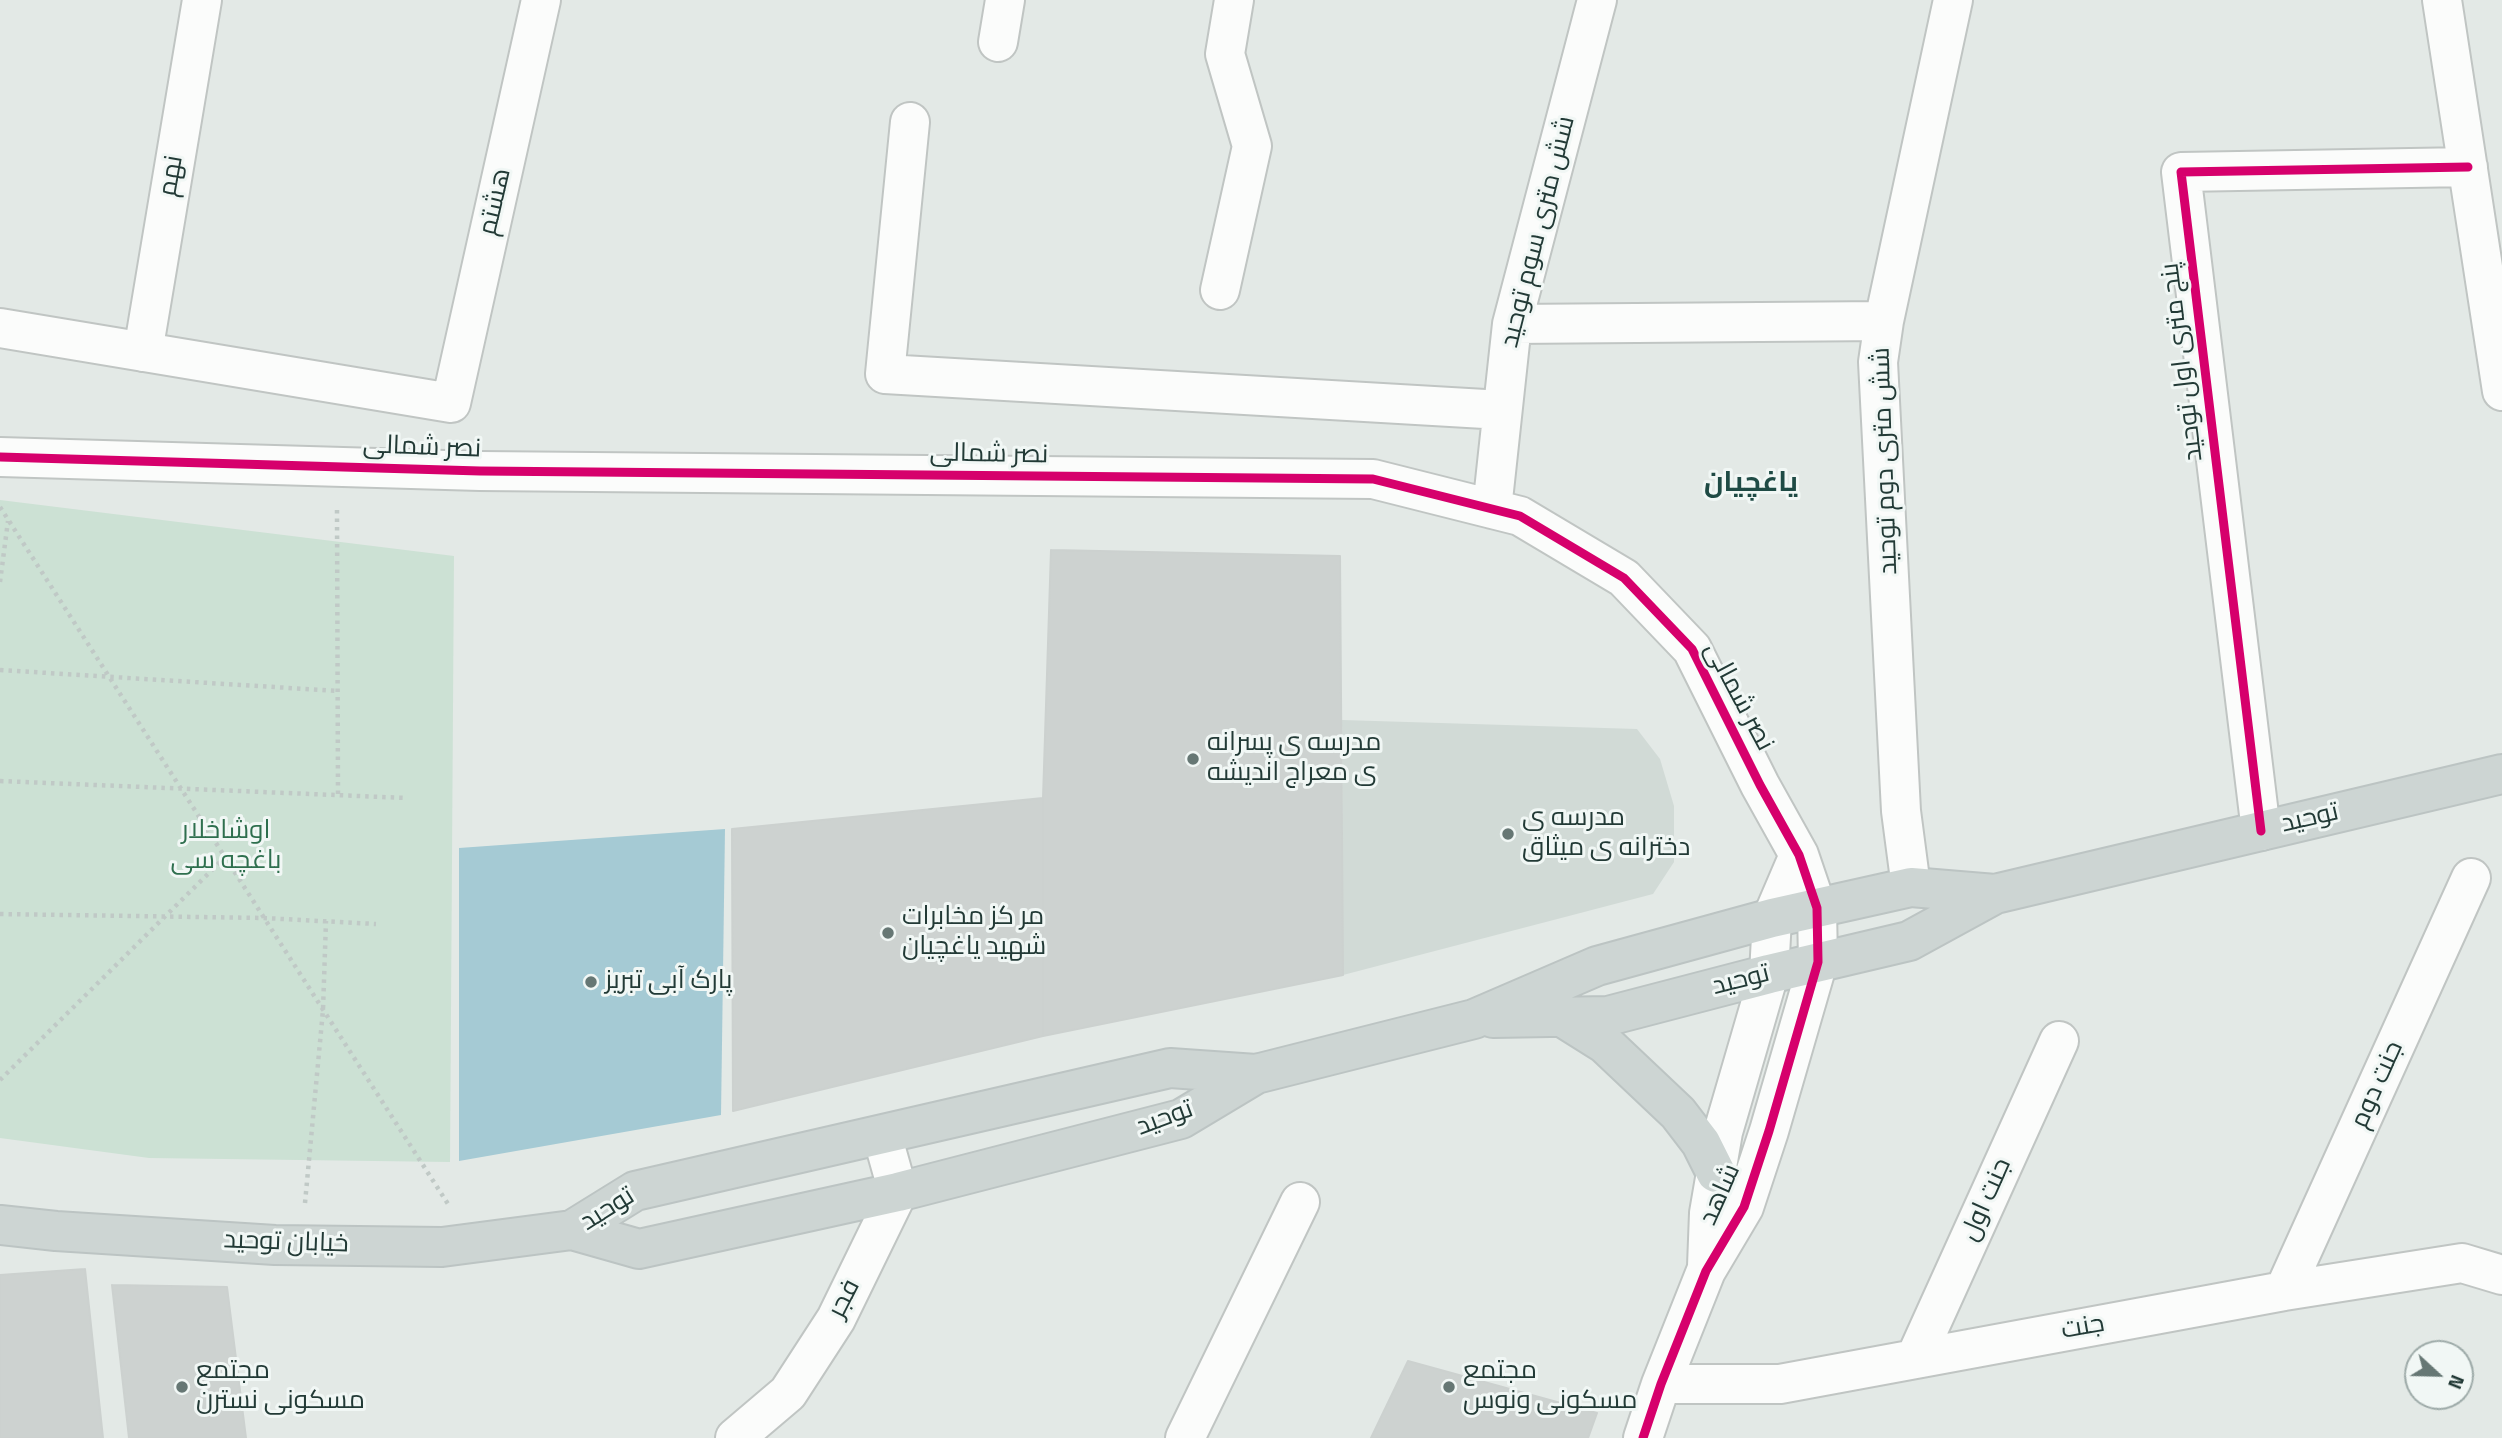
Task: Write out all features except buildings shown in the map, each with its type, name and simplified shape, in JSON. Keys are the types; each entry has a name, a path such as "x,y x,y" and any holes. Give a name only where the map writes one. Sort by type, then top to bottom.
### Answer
{"main road":[{"name":"توحید","path":"1474,1019 1608,1016 1909,941 1995,894 2502,774"},
{"name":"توحید","path":"572,1230 639,1249 898,1192 1181,1119 1256,1074 1474,1019 1597,966 1772,918 1911,887 1995,894"},
{"path":"1562,1017 1605,1044 1678,1113 1701,1143 1716,1173"},
{"name":"توحید","path":"572,1230 635,1191 1170,1068 1256,1074"},
{"name":"خیابان توحید","path":"0,1224 56,1231 301,1245 442,1247 572,1230"}],"street":[{"name":"نهم","path":"143,352 202,0"},
{"name":"هشتم","path":"143,352 451,403 541,0"},
{"path":"998,42 1005,0"},
{"path":"1220,290 1252,146 1225,54 1234,0"},
{"name":"شش متری سوم توحید","path":"1492,509 1512,324 1597,0"},
{"name":"شش متری دوم توحید","path":"1911,887 1901,811 1878,362 1884,320 1953,0"},
{"path":"2442,0 2502,391"},
{"path":"910,122 885,373 1502,410"},
{"name":"پنج متری اول توحید","path":"2261,831 2181,172 2468,167"},
{"path":"1512,324 1884,320"},
{"path":"0,328 143,352"},
{"name":"نصر شمالی","path":"0,457 522,471 1373,479 1520,516 1624,578 1692,649 1760,785 1799,855 1817,908"},
{"path":"1772,918 1799,855"},
{"name":"جنت دوم","path":"2284,1292 2471,878"},
{"name":"شاهد","path":"1643,1438 1661,1384 1706,1271 1744,1207 1769,1131 1818,962 1817,908"},
{"name":"شاهد","path":"1706,1271 1709,1213 1723,1132 1769,974 1772,918"},
{"name":"جنت اول","path":"1915,1360 2059,1041"},
{"path":"882,1135 898,1192"},
{"name":"فجر","path":"735,1438 788,1393 836,1319 898,1192"},
{"path":"1185,1438 1300,1202"},
{"name":"جنت","path":"1661,1384 1780,1384 2284,1292 2462,1263 2502,1275"}],"path":[{"path":"337,467 338,796"},
{"path":"0,507 473,1242"},
{"path":"0,582 8,520"},
{"path":"0,670 338,691"},
{"path":"0,781 406,798"},
{"path":"0,1080 225,857"},
{"path":"0,914 264,918 376,924"},
{"path":"301,1245 323,1010 326,921"}],"shaded area":[{"name":"مدرسه ی دخترانه ی میثاق","path":"1342,720 1637,729 1660,759 1674,806 1674,862 1653,894 1343,975"}],"green space":[{"name":"اوشاخلار باغچه سی","path":"0,500 454,556 450,1162 149,1158 0,1138"}],"water":[{"name":"پارک آبی تبریز","path":"725,829 721,1115 459,1161 459,848"}],"cycle path":[{"path":"2261,831 2181,172 2468,167"},
{"path":"0,457 480,471 1373,479 1520,516 1624,578 1692,649 1760,785 1799,855 1817,908 1818,962 1769,1131 1744,1207 1706,1271 1661,1384 1643,1438"}],"place":[{"name":"مدرسه ی پسرانه ی معراج اندیشه","path":"1193,759"},
{"name":"مدرسه ی دخترانه ی میثاق","path":"1508,834"},
{"name":"مر کز مخابرات شهید یاغچیان","path":"888,933"},
{"name":"پارک آبی تبریز","path":"591,982"},
{"name":"مجتمع مسکونی نسترن","path":"182,1387"},
{"name":"مجتمع مسکونی ونوس","path":"1449,1387"}],"district":[{"name":"یاغچیان","path":"1751,484"}]}
